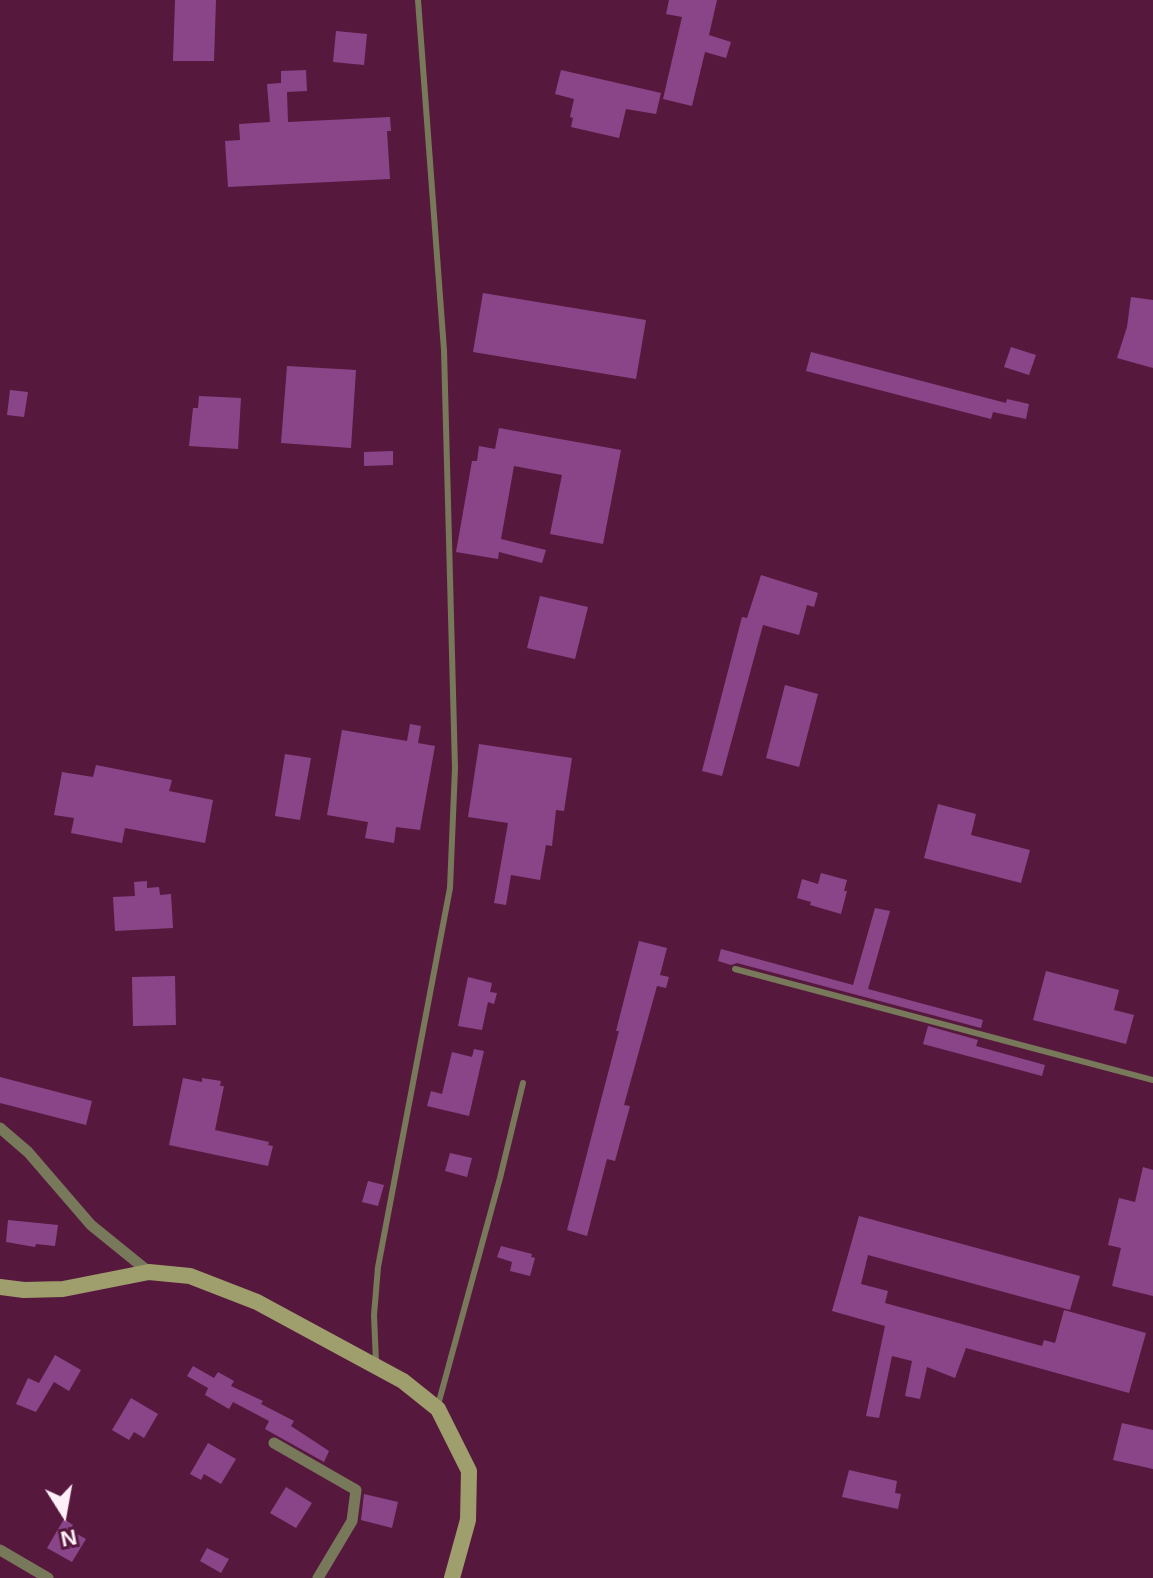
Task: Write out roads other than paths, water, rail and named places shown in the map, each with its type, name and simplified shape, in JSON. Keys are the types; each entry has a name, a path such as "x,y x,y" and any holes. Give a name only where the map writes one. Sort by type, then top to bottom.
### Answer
{"street":[{"path":"0,1128 28,1152 91,1225 149,1272"},
{"path":"0,1287 63,1289 149,1272 190,1276 257,1302 403,1381 438,1409 469,1471 468,1520 452,1578"},
{"path":"274,1443 356,1490 352,1521 318,1578"},
{"path":"0,1550 48,1578"}],"lane":[{"path":"376,1366 374,1315 378,1267 450,888 455,768 444,350 418,0"},
{"path":"735,969 1153,1080"},
{"path":"438,1409 523,1083"}]}
